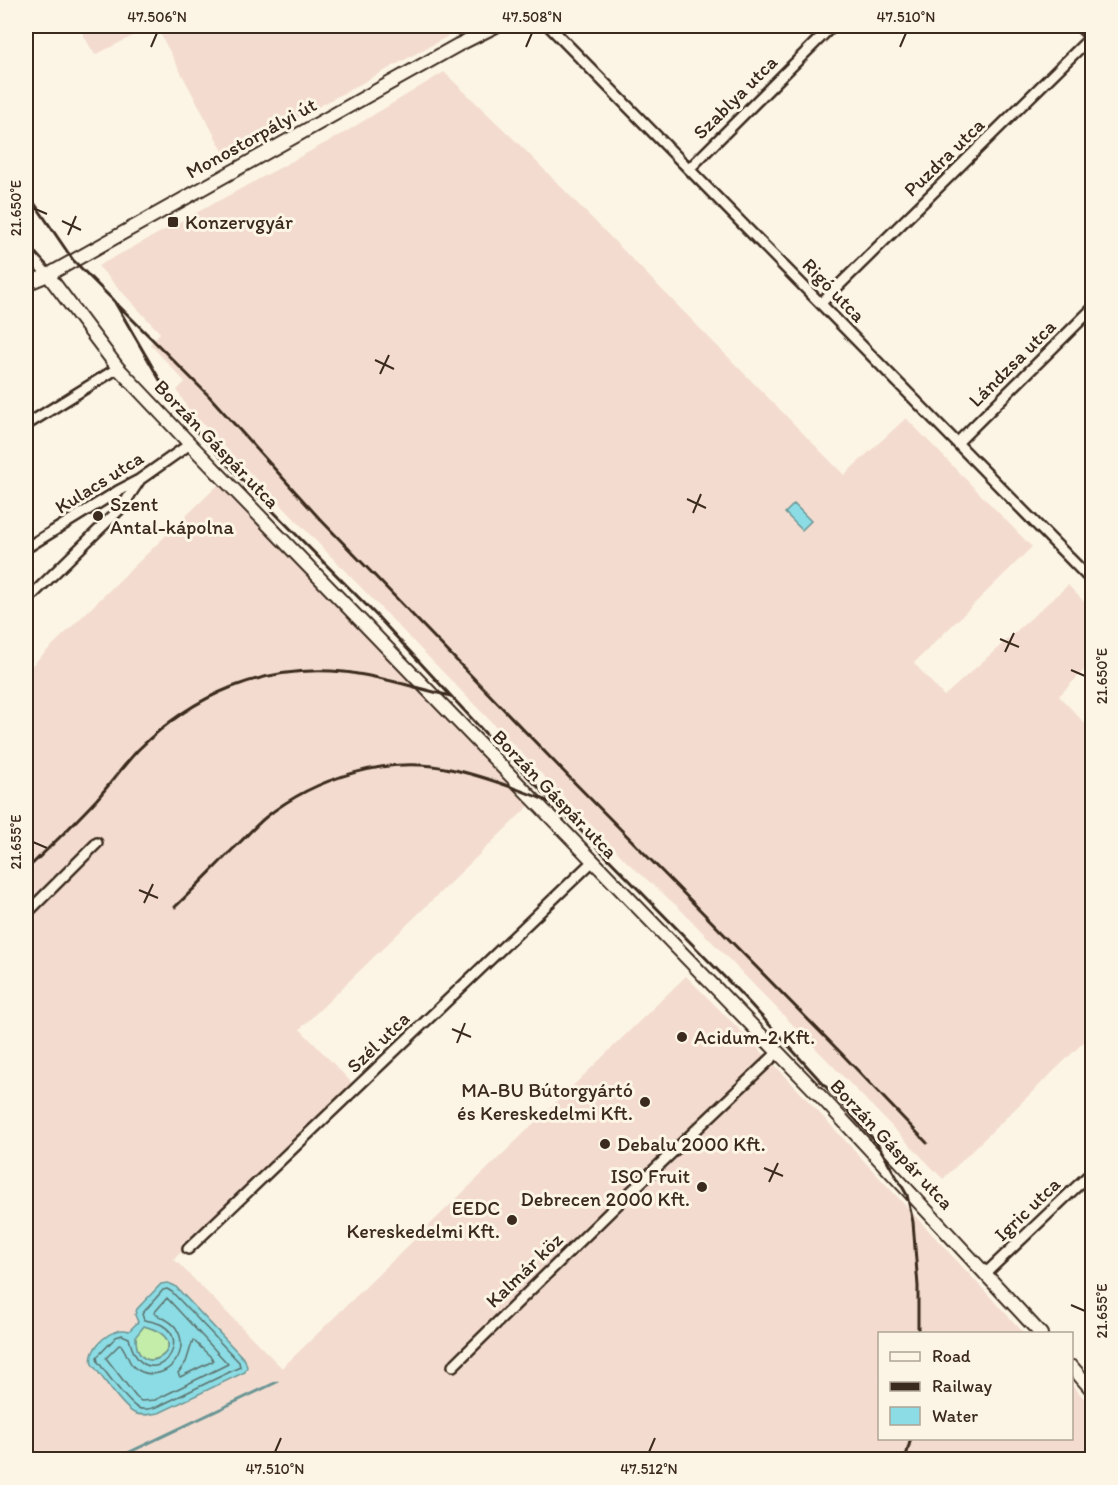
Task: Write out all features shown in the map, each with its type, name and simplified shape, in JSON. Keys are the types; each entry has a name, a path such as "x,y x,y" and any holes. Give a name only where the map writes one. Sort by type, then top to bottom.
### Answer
{"street":[{"name":"Monostorpályi út","path":"26,284 48,275 496,26"},
{"name":"Rigó utca","path":"549,26 1092,581"},
{"name":"Szablya utca","path":"690,168 832,26"},
{"path":"1079,26 1092,37"},
{"name":"Puzdra utca","path":"820,303 1092,37"},
{"path":"26,251 48,275"},
{"name":"Borzán Gáspár utca","path":"48,275 118,368 778,1052 1039,1332"},
{"name":"Lándzsa utca","path":"957,443 1092,309"},
{"path":"26,425 118,368"},
{"name":"Kulacs utca","path":"26,548 139,480 190,444"},
{"path":"26,601 122,507 139,480"},
{"path":"1084,572 1092,564"},
{"path":"26,914 97,843"},
{"name":"Szél utca","path":"188,1249 593,861"},
{"name":"Kalmár köz","path":"453,1366 617,1205 778,1052"},
{"name":"Igric utca","path":"986,1273 1092,1172"},
{"path":"1073,1369 1092,1390"}],"shaded area":[{"path":"78,26 153,26 95,55"},
{"path":"156,26 467,26 226,157"},
{"path":"444,72 523,148 844,475 906,418 1032,547 914,663 944,696 1068,585 1092,610 1092,662 1059,696 1092,731 1092,1034 943,1179 678,907 627,862 188,409 177,390 185,382 150,344 160,333 98,266 342,134"},
{"path":"219,484 530,805 300,1029 354,1085 174,1259 282,1368 686,976 775,1065 1023,1332 878,1332 878,1440 1073,1440 1073,1386 1092,1407 1092,1460 26,1460 26,671"}],"green space":[{"path":"144,1326 161,1333 168,1342 167,1350 153,1360 144,1358 138,1350 136,1335"}],"water":[{"path":"794,504 811,521 802,530 785,513"},
{"path":"168,1283 175,1286 245,1360 247,1367 245,1372 159,1413 140,1415 129,1410 118,1398 92,1364 91,1358 93,1351 103,1339 116,1331 129,1331 138,1322 135,1315 137,1309 161,1284","holes":["144,1326 161,1333 168,1342 167,1350 162,1356 153,1360 145,1359 138,1351 136,1336"]}],"waterway":[{"path":"113,1460 277,1382"}],"railway":[{"path":"26,191 73,260 209,396 319,518 927,1143"},
{"path":"113,299 179,413 378,617 485,733 744,997 877,1143 907,1195 913,1222 918,1286 918,1332"},
{"path":"26,870 88,808 138,750 160,730 183,713 232,687 258,678 286,673 344,672 371,676 451,696"},
{"path":"175,907 266,817 307,791 353,773 402,765 426,765 475,775 550,802"},
{"path":"905,1460 910,1440"}],"place":[{"name":"Konzervgyár","path":"173,222"},
{"name":"Szent Antal-kápolna","path":"98,516"},
{"name":"Acidum-2 Kft.","path":"682,1037"},
{"name":"MA-BU Bútorgyártó és Kereskedelmi Kft.","path":"645,1102"},
{"name":"Debalu 2000 Kft.","path":"605,1144"},
{"name":"ISO Fruit Debrecen 2000 Kft.","path":"702,1187"},
{"name":"EEDC Kereskedelmi Kft.","path":"512,1220"}]}
